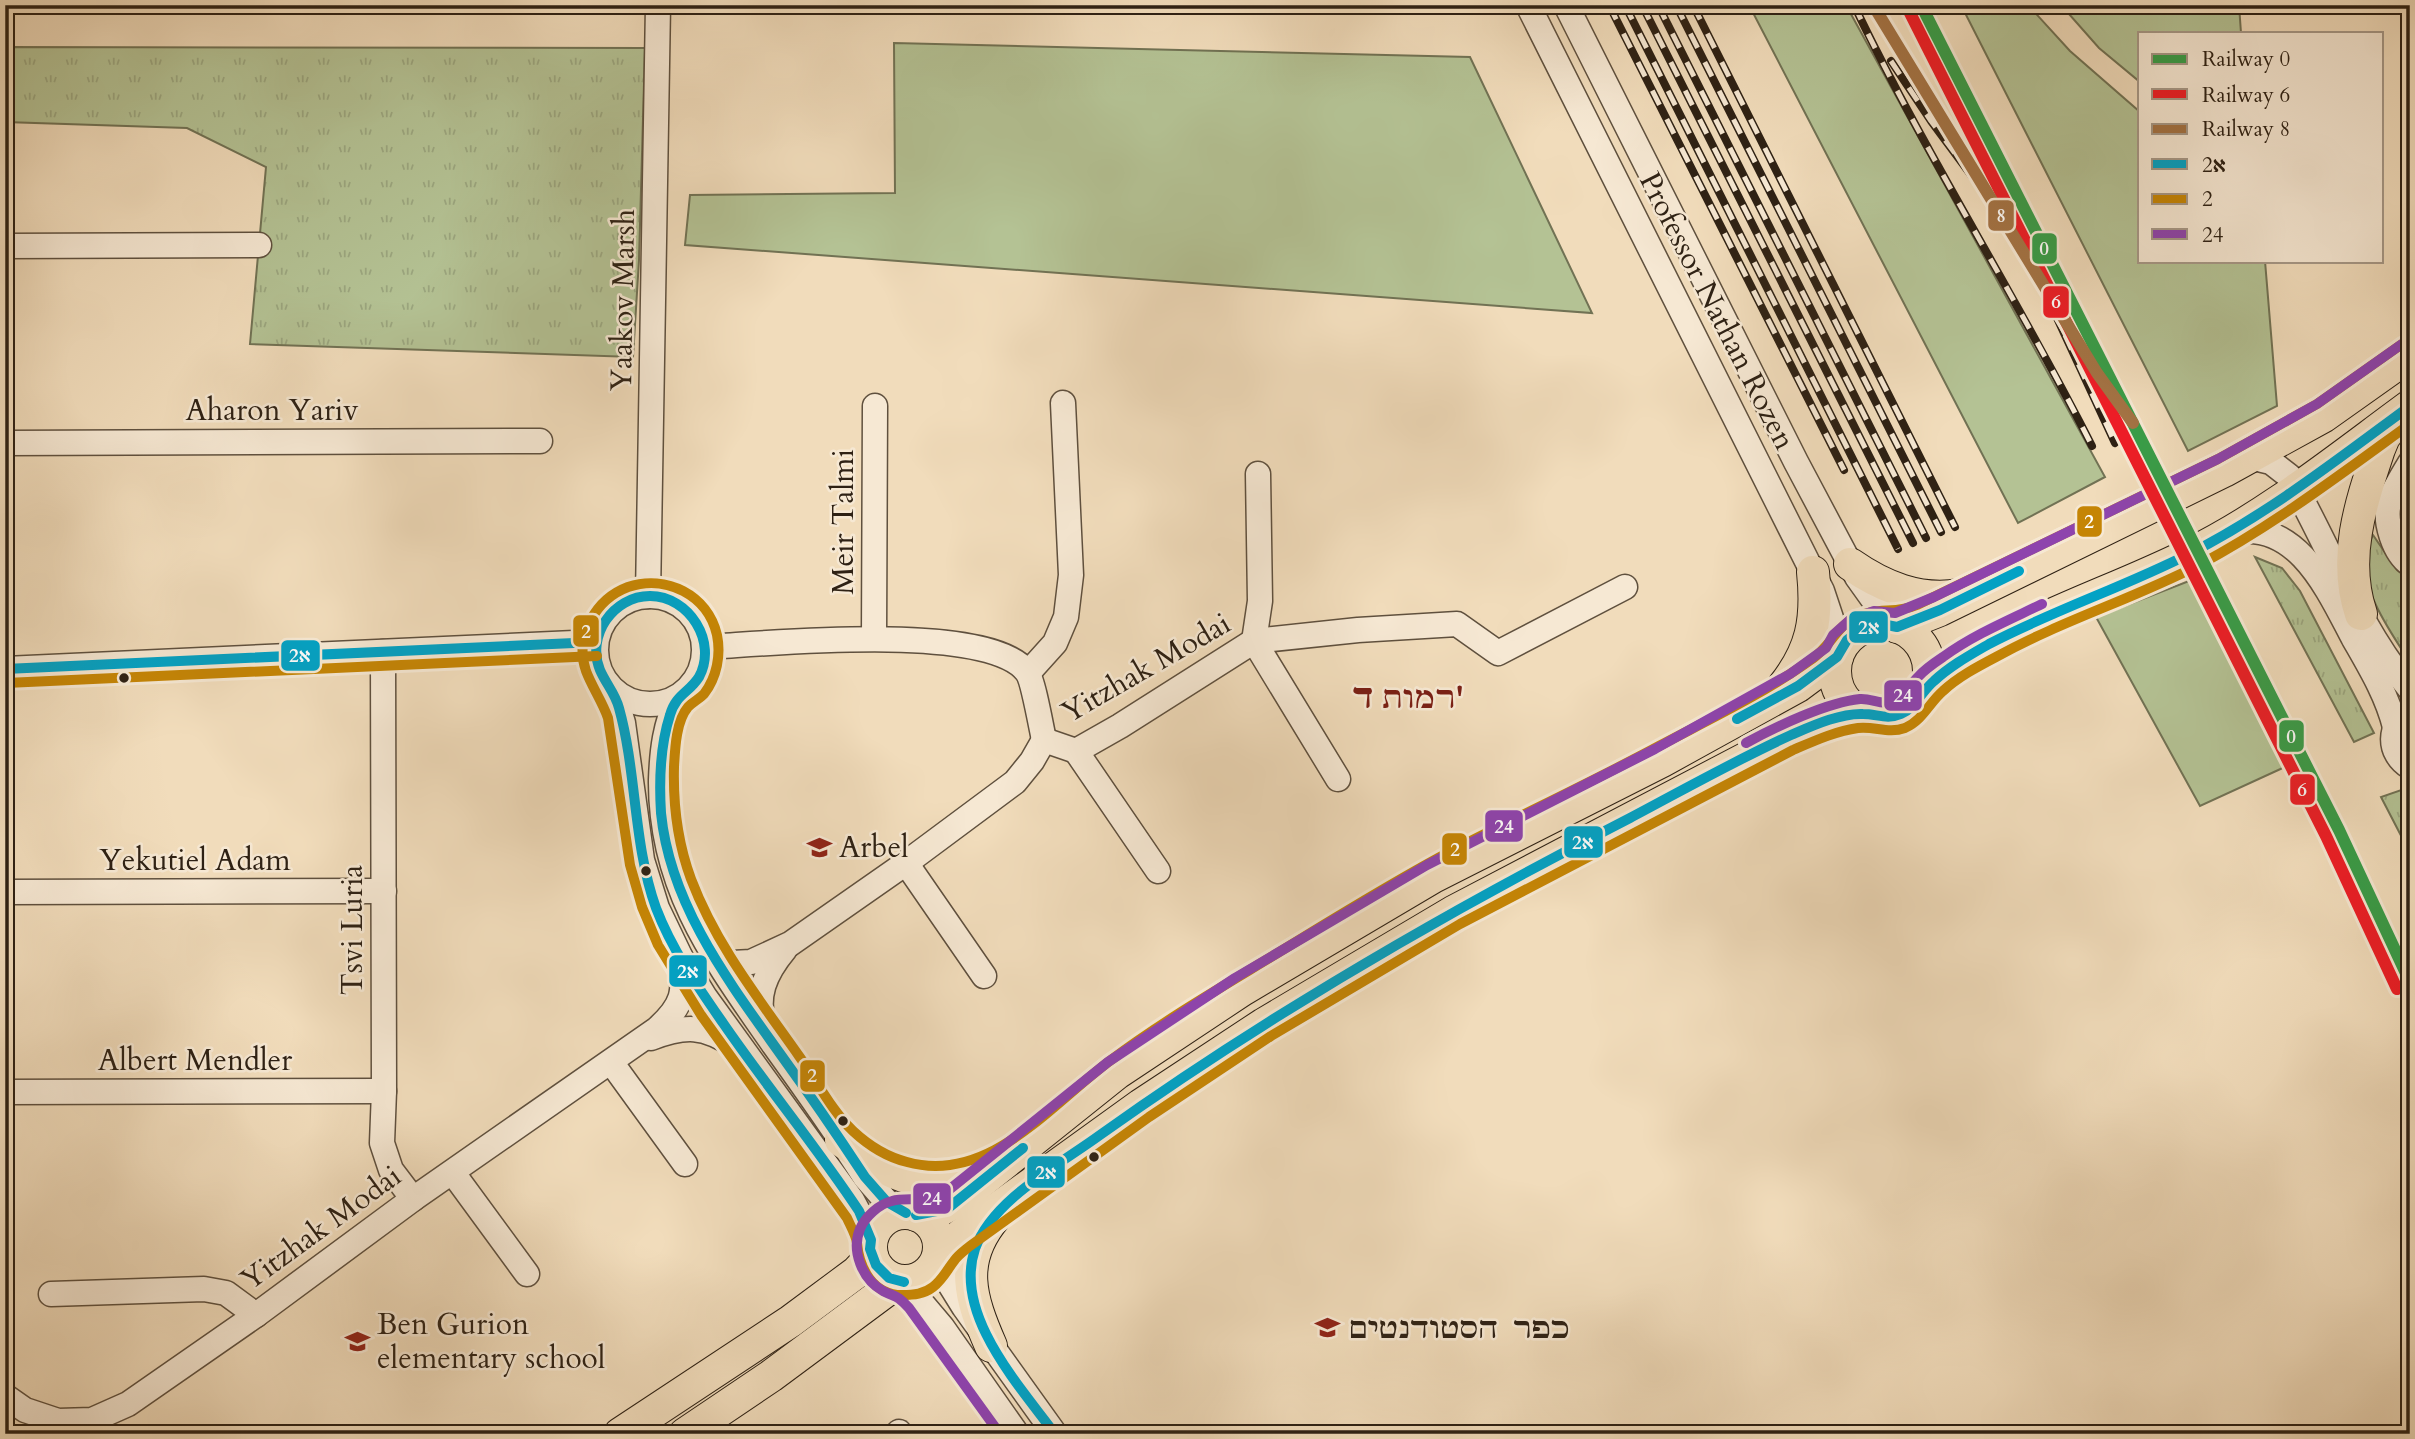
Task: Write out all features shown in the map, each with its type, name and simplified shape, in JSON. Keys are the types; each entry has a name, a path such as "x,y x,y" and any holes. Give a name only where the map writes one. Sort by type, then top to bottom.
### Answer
{"main road":[{"path":"620,1434 791,1321 857,1272 872,1248 874,1232 887,1218 947,1209 1117,1073 1242,990 1433,877 1662,761 1798,686 1863,628 1875,625 1895,626 1940,610 2250,457 2324,416 2410,355"},
{"path":"1839,652 1835,673 1840,693 1849,704 1862,713 1877,718 1900,715 1919,701 1927,687 1952,667 2003,638 2188,555 2224,535 2296,489 2408,407"},
{"path":"2361,614 2353,583 2354,536 2384,437 2408,407"},
{"path":"1850,564 1888,587 1909,593 1931,597 1978,592"},
{"path":"1768,702 1798,668 1811,638 1815,607 1813,572"},
{"path":"1895,626 1913,636 1925,652 1929,671 1927,687"},
{"path":"685,1434 771,1376 901,1281 923,1277 961,1235 1140,1105 1264,1024 1453,912 1787,737 1814,726 1862,713"},
{"path":"841,1140 867,1159 900,1175 929,1181 946,1183 973,1177 1006,1161"},
{"path":"992,1346 975,1306 971,1290 971,1268 974,1251 982,1235 1013,1199"},
{"path":"911,1214 933,1228 938,1238 937,1260"},
{"path":"872,1248 882,1273 901,1281"}],"street":[{"name":"Yaakov Marsh","path":"648,596 658,5"},
{"name":"Professor Nathan Rozen","path":"1528,5 1813,572 1830,609 1839,652"},
{"name":"Professor Nathan Rozen","path":"1566,5 1850,564 1867,593 1895,626"},
{"path":"5,246 259,245"},
{"path":"1028,673 1055,643 1066,617 1071,575 1063,403"},
{"name":"Meir Talmi","path":"874,638 875,406"},
{"name":"Aharon Yariv","path":"5,443 540,441"},
{"path":"2250,457 2267,460 2289,477 2361,614 2396,673 2410,689"},
{"path":"2410,463 2388,505 2392,541 2410,564"},
{"path":"1258,474 1260,601 1254,641 1338,779"},
{"path":"2224,535 2249,529 2264,532 2278,538 2303,556 2319,574 2390,707 2402,719 2393,747 2410,767"},
{"name":"Yitzhak Modai","path":"715,958 732,963 751,962 790,944 906,863 1014,782 1032,761 1044,740 1076,751 1254,641 1358,630 1457,624 1498,653 1625,587"},
{"path":"648,596 665,598 681,605 693,616 705,647 699,676 690,688 662,704 644,704 613,690 602,676 597,659 596,642 608,615 633,598 648,596"},
{"path":"705,647 874,638 943,642 992,652 1016,663 1028,673 1044,740"},
{"path":"5,669 596,642"},
{"name":"Tsvi Luria","path":"383,652 382,1143 391,1170 413,1199"},
{"path":"613,690 623,723 642,860 657,908 681,958 705,997 852,1200 866,1226 872,1248"},
{"path":"678,697 668,717 662,747 664,834 676,879 693,920 715,958 865,1177 880,1195 911,1214"},
{"path":"1076,751 1158,871"},
{"path":"906,863 984,976"},
{"name":"Yekutiel Adam","path":"5,892 384,891"},
{"name":"Yitzhak Modai","path":"768,1035 760,1008 763,982 790,944"},
{"name":"Yitzhak Modai","path":"5,1396 25,1410 58,1421 92,1420 128,1404 256,1315 413,1199 640,1042 668,1019 679,1005 684,985 681,958"},
{"name":"Yitzhak Modai","path":"640,1042 669,1031 696,1028 721,1037 747,1056"},
{"path":"611,1062 685,1164"},
{"name":"Albert Mendler","path":"5,1092 384,1091"},
{"path":"453,1173 527,1275"},
{"path":"937,1260 945,1280 1055,1434"},
{"path":"901,1281 942,1327 1017,1434"},
{"path":"51,1294 204,1289 226,1293 256,1315"}],"green space":[{"path":"1749,5 1846,5 2105,477 2018,523"},
{"path":"1961,5 2028,5 2070,51 2138,110 2138,262 2265,262 2277,406 2188,451"},
{"path":"2061,5 2239,5 2241,32 2138,32 2138,80 2099,48"},
{"path":"894,43 1470,57 1592,313 685,245 690,195 895,193"},
{"path":"5,47 645,48 639,260 633,357 250,344 266,167 187,128 5,122"},
{"path":"2373,535 2397,570 2410,580 2410,662 2371,594 2365,565 2366,551"},
{"path":"2255,557 2282,568 2300,591 2374,733 2354,742"},
{"path":"2189,581 2287,766 2200,806 2096,617"},
{"path":"2407,788 2410,790 2410,853 2381,797"}],"railway":[{"path":"1609,5 1844,470"},
{"path":"1625,5 1898,549"},
{"path":"1642,5 1913,543"},
{"path":"1658,5 1926,538"},
{"path":"1676,5 1941,532"},
{"path":"1693,5 1955,527"},
{"path":"1854,5 1911,117 2092,446"},
{"path":"1891,61 1931,121 1994,206"},
{"path":"2038,277 2115,443"}],"rail line":[{"name":"8","path":"1873,5 2097,373 2133,423"},
{"name":"0","path":"1921,5 2339,830 2410,982"},
{"name":"6","path":"1909,11 2326,836 2397,989"}],"transit line":[{"name":"2","path":"2402,344 2317,404 2218,459 1917,605 1856,617 1812,659 1756,694 1432,861 1213,992 1111,1060 1017,1136 992,1151 965,1162 937,1166 907,1162 878,1150 853,1131 831,1105 739,971 701,903 686,866 680,838 674,796 674,767 681,720 688,707 704,694 717,666 717,635 705,609 683,591 670,586 657,583 628,587 606,600 590,620 583,645 583,658 588,677 608,718 630,865 642,907 658,945 701,1015 847,1218 869,1278 892,1294 915,1294 933,1287 957,1257 970,1246 1149,1117 1271,1036 1460,924 1793,750 1850,729 1893,730 1911,725 1943,691 1968,673 2021,644 2174,577 2227,550 2307,498 2410,424"},
{"name":"24","path":"1000,1434 909,1308 899,1298 876,1286 864,1272 858,1255 858,1237 865,1220 877,1208 897,1200 940,1197 1108,1062 1235,978 1427,865 1655,749 1790,674 1826,648 1833,635 1851,619 1874,611 1895,613 1934,597 2218,459 2317,404 2402,344"},
{"name":"2א","path":"1055,1434 993,1347 973,1298 971,1274 975,1249 996,1215 1028,1185 1228,1048 1359,967 1493,890 1791,735 1826,721 1854,714 1891,717 1901,714 1940,676 1967,657 2039,620 2164,566 2218,538 2302,485 2410,406"},
{"name":"2א","path":"1737,719 1798,686 1837,657 1847,640 1863,628 1882,624 1897,627 1940,610 2019,571"},
{"name":"2א","path":"904,1282 889,1278 876,1265 870,1249 871,1240 859,1211 704,996 662,924 643,859 619,708 600,670 597,657 597,644 606,620 614,610 625,603 650,596 677,604 688,612 696,623 705,650 699,677 673,708 664,739 660,776 661,813 667,847 689,911 723,971 865,1177 887,1202 906,1213"},
{"name":"24","path":"1746,743 1786,723 1847,701 1865,699 1887,703 1897,700 1924,671 1955,649 1991,628 2042,604"},
{"name":"2א","path":"5,669 596,642"},
{"name":"2","path":"6,683 597,656"},
{"name":"2א","path":"916,1215 947,1209 1023,1148"}],"place":[{"name":"Arbel","path":"819,847"},
{"name":"כפר הסטודנטים","path":"1328,1328"},
{"name":"Ben Gurion elementary school","path":"357,1341"}],"district":[{"name":"רמות ד'","path":"1408,698"}]}
